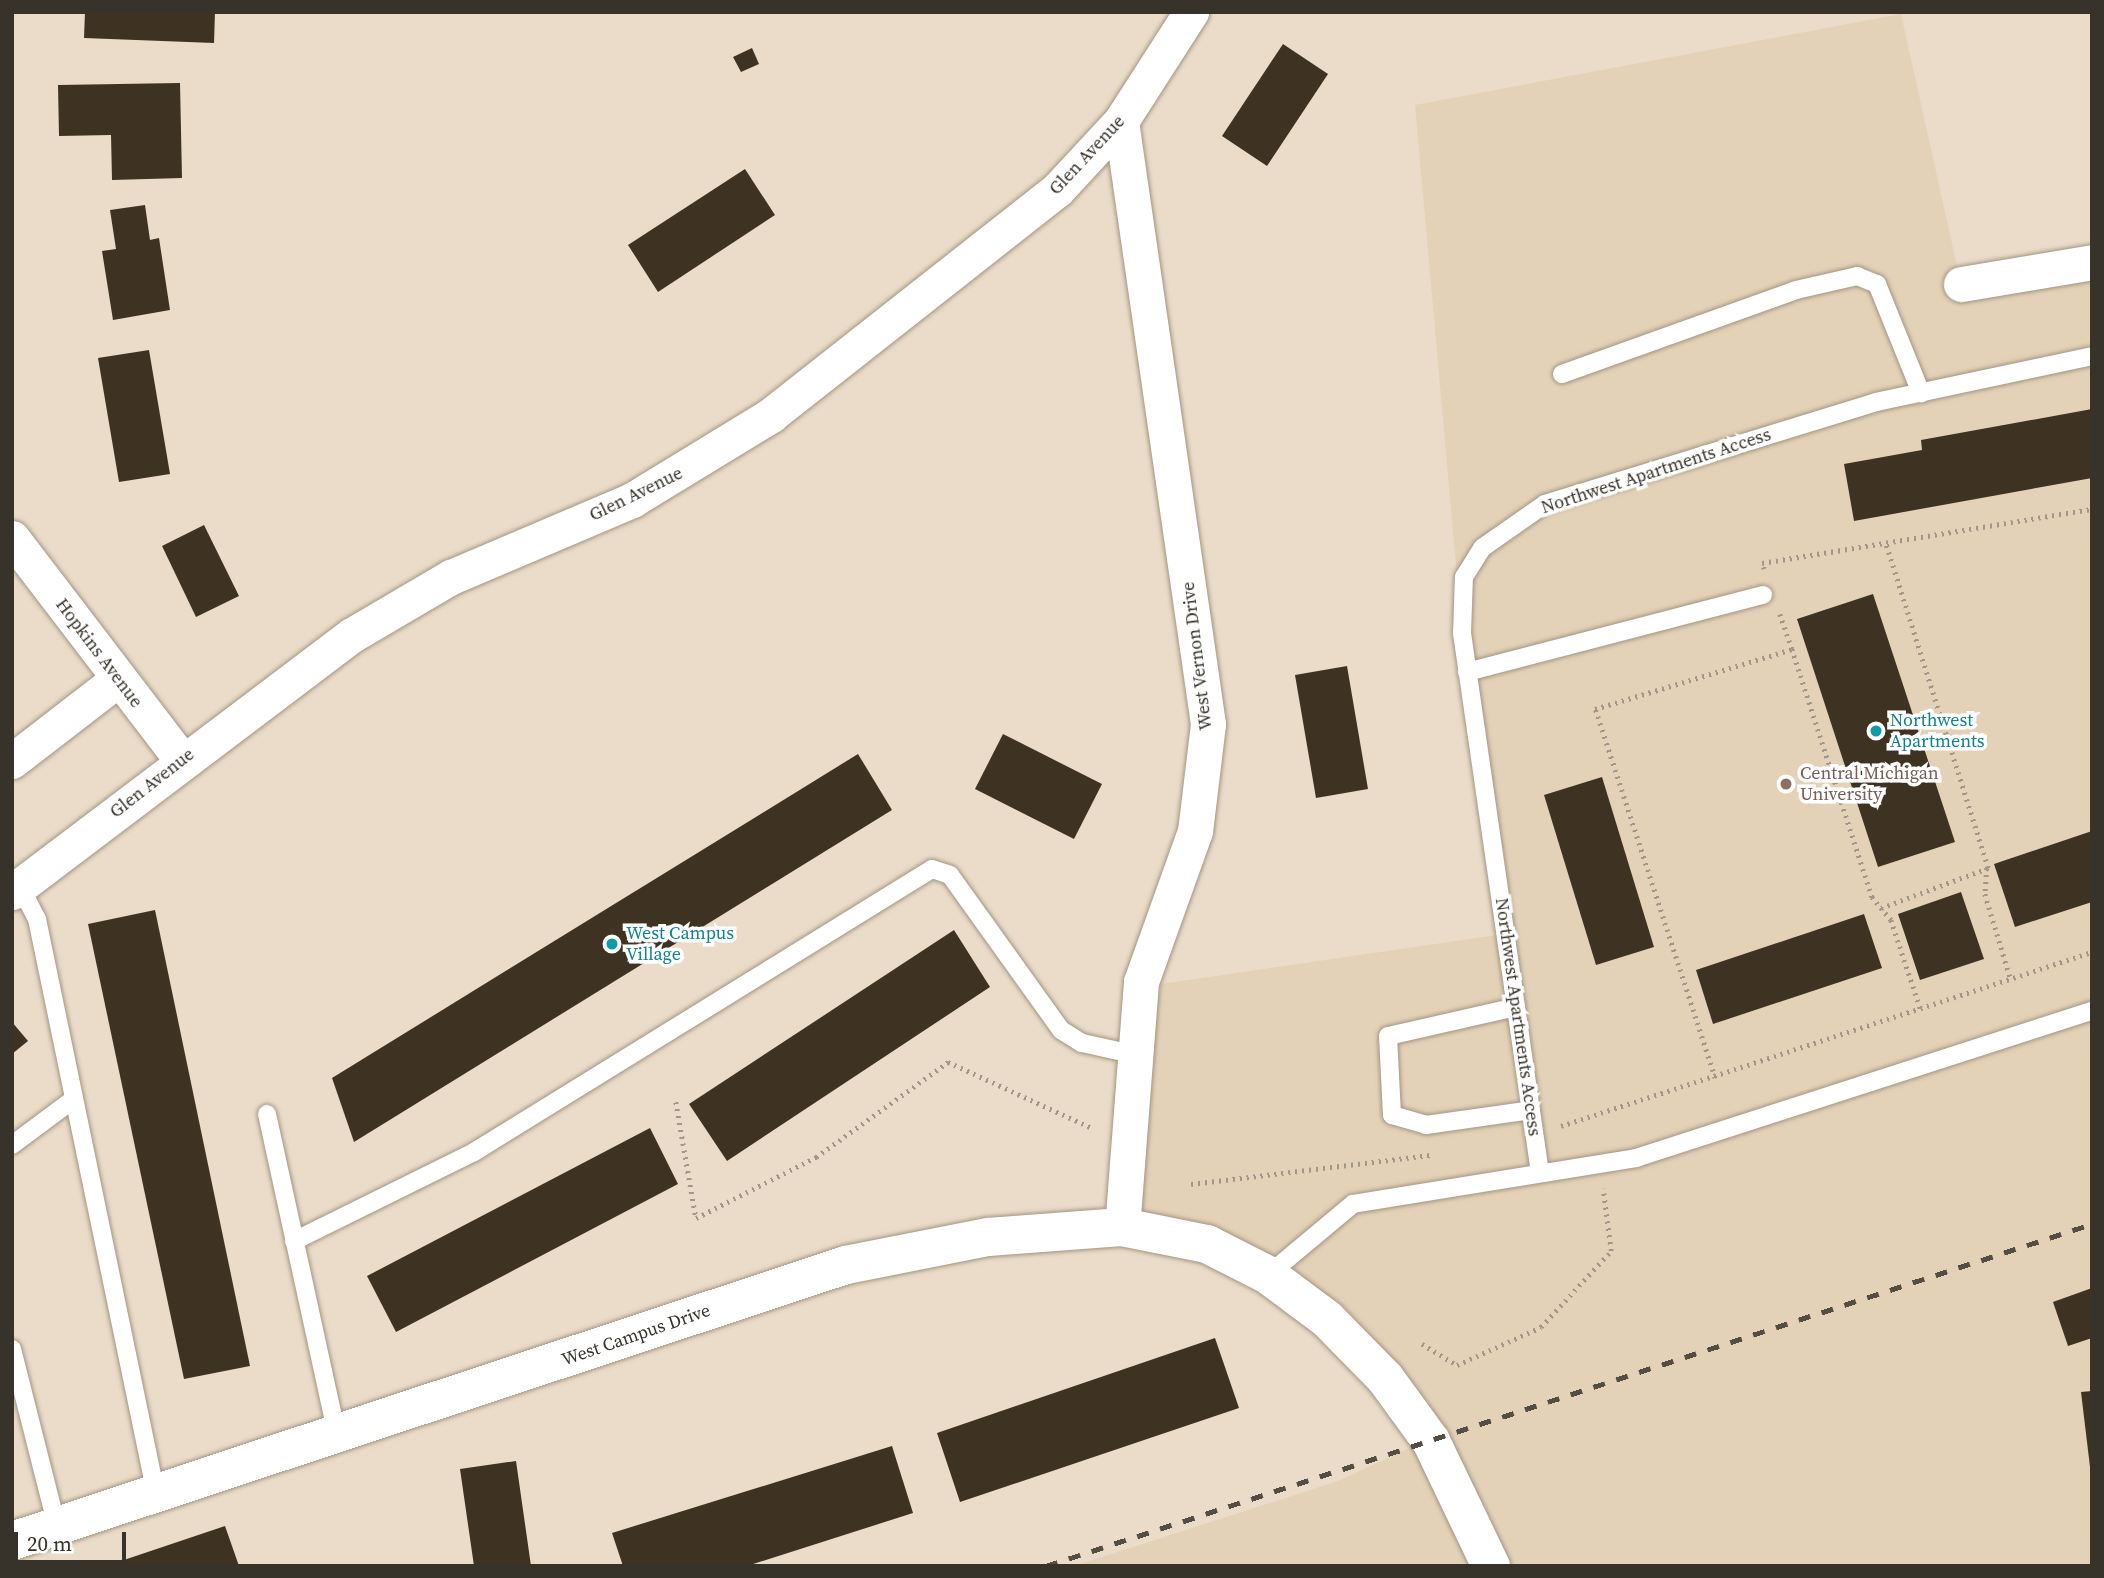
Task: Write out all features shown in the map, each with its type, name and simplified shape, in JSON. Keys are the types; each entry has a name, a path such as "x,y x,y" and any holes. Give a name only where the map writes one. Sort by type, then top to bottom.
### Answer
{"street":[{"name":"Glen Avenue","path":"16,889 181,759 405,603 632,500 724,449 1036,207 1121,121 1191,12"},
{"name":"West Vernon Drive","path":"1121,121 1208,724 1198,818 1148,953 1132,1054 1122,1227"},
{"path":"1961,284 2092,262"},
{"name":"Hopkins Avenue","path":"15,539 118,679 181,759"},
{"path":"12,761 118,679"},
{"name":"West Campus Drive","path":"12,1541 846,1265 988,1237 1122,1227 1207,1244 1268,1275 1327,1319 1400,1395 1460,1494 1491,1566"}],"lane":[{"path":"1562,374 1796,290 1857,276 1877,284 1921,393"},
{"name":"Northwest Apartments Access","path":"1540,1173 1467,672 1464,577 1510,523 1545,504 1921,393 2092,356"},
{"path":"1467,672 1769,598"},
{"path":"294,1241 474,1153 932,869 950,875 1061,1030 1082,1043 1132,1054"},
{"path":"16,889 37,919 156,1494"},
{"path":"1517,1007 1388,1036 1392,1115 1426,1125 1531,1110"},
{"path":"1268,1275 1353,1204 1636,1158 2092,1011"},
{"path":"12,1146 74,1098"},
{"path":"267,1114 337,1435"},
{"path":"12,1349 57,1527"}],"path":[{"path":"1767,576 1762,563 2092,509"},
{"path":"1886,544 1987,868 1984,894 2011,979"},
{"path":"1769,598 1792,649 1872,897 1881,908 1921,1010"},
{"path":"1715,1078 1595,709 1792,649"},
{"path":"1881,908 1987,868"},
{"path":"1535,1136 1694,1079 1715,1078 2092,952"},
{"path":"676,1102 696,1218 816,1157 948,1062 1090,1127"},
{"path":"1191,1184 1438,1154"},
{"path":"1422,1344 1457,1365 1541,1327 1579,1293 1614,1238 1597,1164"}],"shaded area":[{"name":"Central Michigan University","path":"1901,14 1961,284 2092,262 2092,1566 1074,1566 1338,1481 1425,1441 1300,1296 1122,1227 1161,984 1497,935 1462,633 1415,105"}],"building":[{"path":"85,12 215,12 214,43 84,38"},
{"path":"1283,44 1328,74 1267,166 1222,136"},
{"path":"752,48 759,64 741,72 733,57"},
{"path":"180,83 182,178 112,180 111,135 59,136 58,85"},
{"path":"745,169 775,215 658,292 628,245"},
{"path":"145,205 150,240 159,238 170,310 113,320 102,251 116,249 110,210"},
{"path":"149,350 170,474 119,482 98,358"},
{"path":"2092,409 2092,478 1854,521 1844,464 1922,450 1921,440"},
{"path":"204,525 239,596 196,617 162,546"},
{"name":"Northwest Apartments","path":"1873,594 1955,842 1878,867 1797,619"},
{"path":"1347,666 1368,789 1316,798 1295,675"},
{"path":"1003,734 1102,784 1074,839 975,789"},
{"name":"West Campus Village","path":"858,754 892,810 354,1142 332,1078"},
{"path":"1602,777 1654,947 1596,965 1544,795"},
{"path":"2092,831 2092,902 2015,927 1994,864"},
{"path":"1961,892 1984,959 1920,980 1898,914"},
{"path":"155,910 250,1366 184,1379 88,924"},
{"path":"1864,914 1882,968 1713,1024 1696,970"},
{"path":"954,930 990,987 727,1161 689,1104"},
{"path":"12,1022 28,1041 12,1054"},
{"path":"650,1128 678,1184 396,1332 367,1276"},
{"path":"2092,1288 2092,1338 2068,1346 2053,1302"},
{"path":"1215,1338 1239,1408 960,1502 937,1433"},
{"path":"2092,1391 2092,1467 2090,1467 2081,1392"},
{"path":"892,1446 913,1513 747,1566 623,1566 612,1533"},
{"path":"516,1461 531,1566 474,1566 460,1469"},
{"path":"225,1526 239,1566 109,1566 109,1565"}],"railway":[{"path":"1046,1566 2092,1224"}],"place":[{"name":"Northwest Apartments","path":"1876,731"},
{"name":"Central Michigan University","path":"1786,784"},
{"name":"West Campus Village","path":"612,944"}]}
